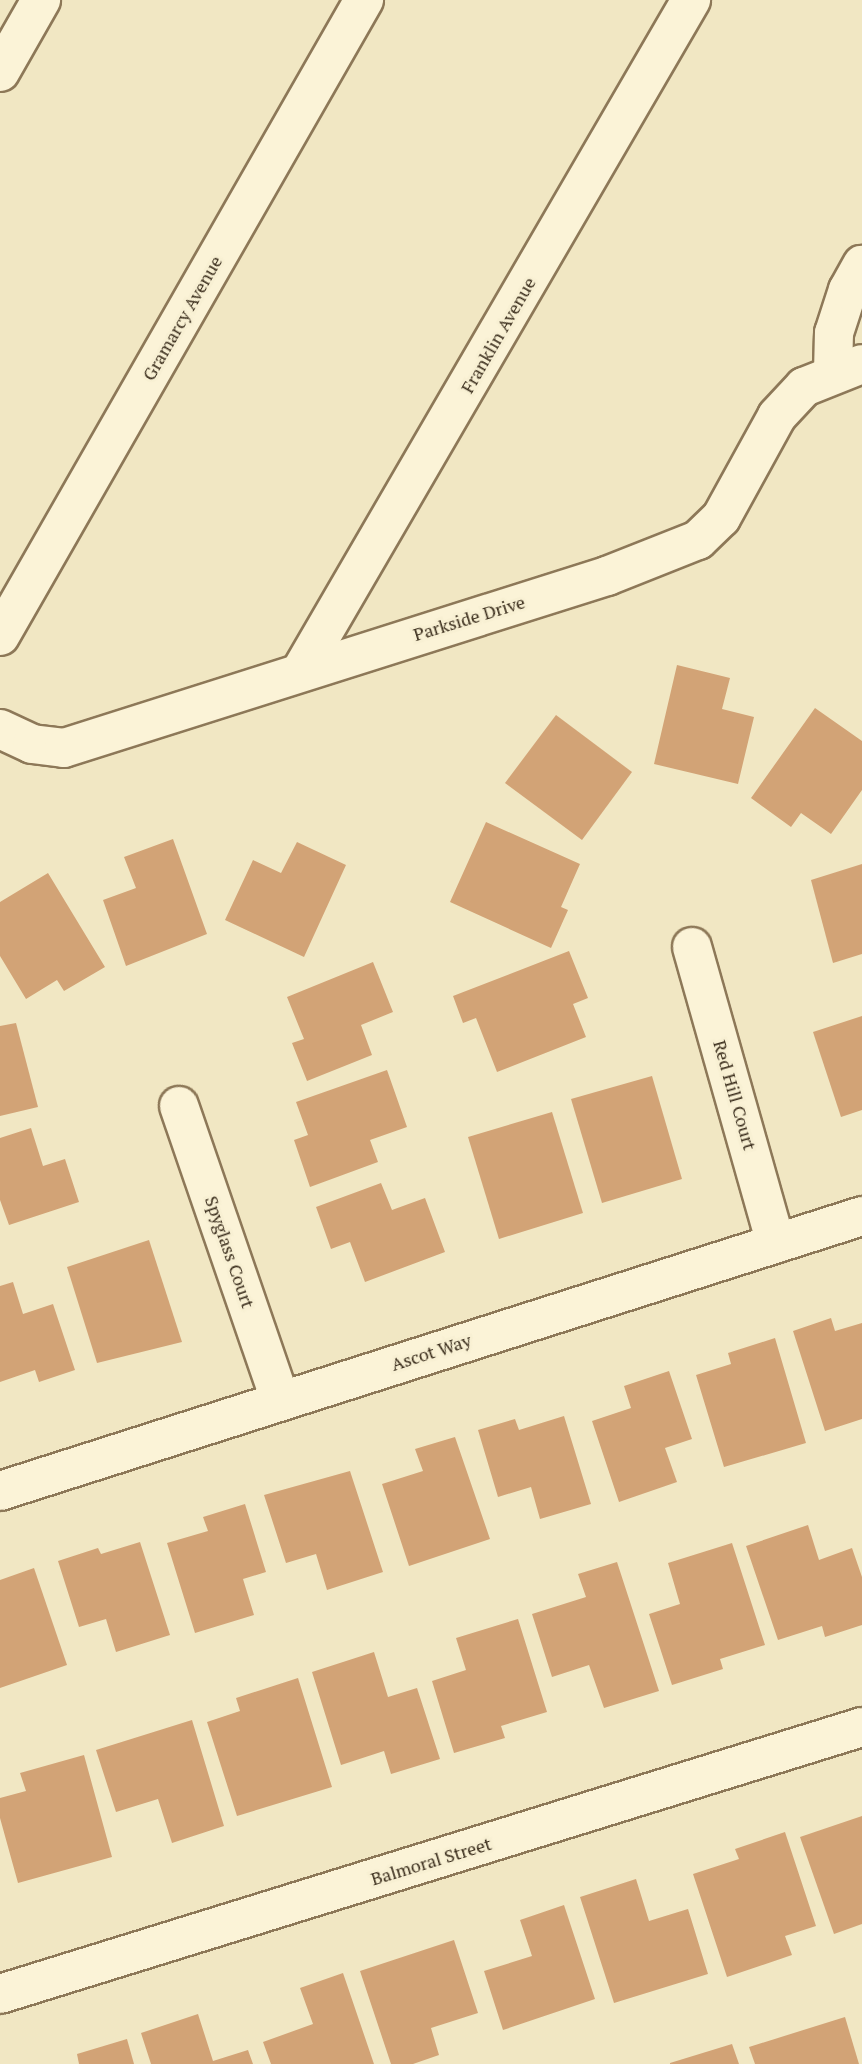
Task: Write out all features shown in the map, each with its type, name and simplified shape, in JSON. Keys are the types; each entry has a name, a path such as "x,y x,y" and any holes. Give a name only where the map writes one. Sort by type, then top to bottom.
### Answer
{"street":[{"path":"0,72 41,0"},
{"name":"Gramarcy Avenue","path":"0,636 364,0"},
{"name":"Franklin Avenue","path":"302,668 691,0"},
{"path":"847,369 834,334 848,290 862,265"},
{"name":"Parkside Drive","path":"0,729 32,744 64,748 302,668 607,576 698,540 721,517 777,416 804,387 847,369"},
{"name":"Red Hill Court","path":"692,947 776,1243"},
{"name":"Spyglass Court","path":"179,1106 280,1400"},
{"name":"Ascot Way","path":"0,1490 862,1216"},
{"name":"Balmoral Street","path":"0,1994 862,1727"}],"building":[{"path":"677,665 730,678 722,709 754,717 738,784 654,764"},
{"path":"815,708 862,741 862,790 831,834 801,813 791,827 751,798"},
{"path":"556,715 632,772 582,840 505,783"},
{"path":"486,822 580,864 561,907 568,910 551,948 450,902"},
{"path":"173,839 207,934 126,966 103,900 136,888 124,857"},
{"path":"297,842 346,865 304,957 225,920 253,860 281,873"},
{"path":"862,864 862,954 833,963 811,880"},
{"path":"48,873 105,967 64,991 57,980 26,999 0,956 0,902"},
{"path":"569,951 588,998 573,1004 586,1037 497,1072 476,1018 463,1023 453,996"},
{"path":"373,962 393,1012 361,1025 372,1055 307,1081 292,1043 304,1039 287,997"},
{"path":"862,1016 862,1110 841,1117 813,1032"},
{"path":"16,1023 38,1107 0,1116 0,1026"},
{"path":"387,1070 407,1127 370,1140 378,1162 310,1187 294,1140 308,1135 296,1102"},
{"path":"652,1076 682,1179 602,1203 571,1099"},
{"path":"552,1112 583,1213 499,1239 468,1137"},
{"path":"31,1128 43,1166 65,1159 79,1202 9,1225 0,1200 0,1138"},
{"path":"381,1183 392,1210 425,1198 445,1252 365,1282 350,1242 331,1249 316,1207"},
{"path":"149,1240 182,1342 97,1363 67,1267"},
{"path":"13,1282 23,1314 53,1304 75,1370 39,1382 35,1370 0,1382 0,1286"},
{"path":"831,1318 835,1331 862,1323 862,1419 825,1431 793,1331"},
{"path":"775,1338 806,1443 724,1467 696,1375 731,1364 728,1353"},
{"path":"669,1371 692,1439 665,1448 677,1482 619,1502 592,1421 631,1408 624,1386"},
{"path":"564,1416 591,1504 540,1519 531,1487 498,1497 478,1430 515,1419 519,1430"},
{"path":"455,1437 490,1539 409,1566 382,1484 423,1471 415,1449"},
{"path":"350,1471 383,1572 327,1590 316,1554 286,1563 264,1495"},
{"path":"245,1504 266,1572 243,1579 254,1615 195,1633 167,1543 208,1531 203,1517"},
{"path":"808,1525 819,1560 852,1548 862,1577 862,1625 825,1637 822,1626 778,1640 746,1546"},
{"path":"140,1542 170,1635 116,1652 106,1619 79,1627 58,1561 98,1548 101,1554"},
{"path":"732,1543 765,1645 720,1659 723,1669 672,1685 649,1614 680,1604 668,1563"},
{"path":"617,1562 659,1691 604,1708 589,1665 552,1677 532,1614 586,1597 578,1574"},
{"path":"34,1568 67,1665 0,1688 0,1580"},
{"path":"518,1619 547,1712 501,1726 505,1738 454,1753 432,1681 466,1670 456,1638"},
{"path":"374,1652 388,1697 417,1688 440,1759 391,1774 384,1751 341,1765 312,1672"},
{"path":"298,1678 332,1787 237,1816 207,1722 240,1711 236,1698"},
{"path":"192,1720 224,1826 172,1843 158,1799 116,1812 96,1750"},
{"path":"84,1755 112,1857 18,1883 0,1818 0,1798 26,1791 20,1773"},
{"path":"862,1816 862,1924 834,1934 800,1837"},
{"path":"785,1832 816,1926 785,1936 792,1955 727,1977 693,1874 739,1859 735,1849"},
{"path":"636,1879 649,1921 688,1909 708,1974 614,2003 580,1897"},
{"path":"564,1905 595,1999 503,2030 484,1971 532,1956 520,1920"},
{"path":"454,1940 478,2013 431,2028 439,2055 413,2064 391,2064 360,1971"},
{"path":"343,1973 374,2064 271,2064 263,2042 313,2024 300,1988"},
{"path":"198,2014 213,2061 248,2050 253,2064 151,2064 141,2033"},
{"path":"845,2017 859,2064 755,2064 749,2047"},
{"path":"127,2039 134,2064 79,2064 77,2054"},
{"path":"732,2044 739,2064 670,2064 670,2063"}]}
